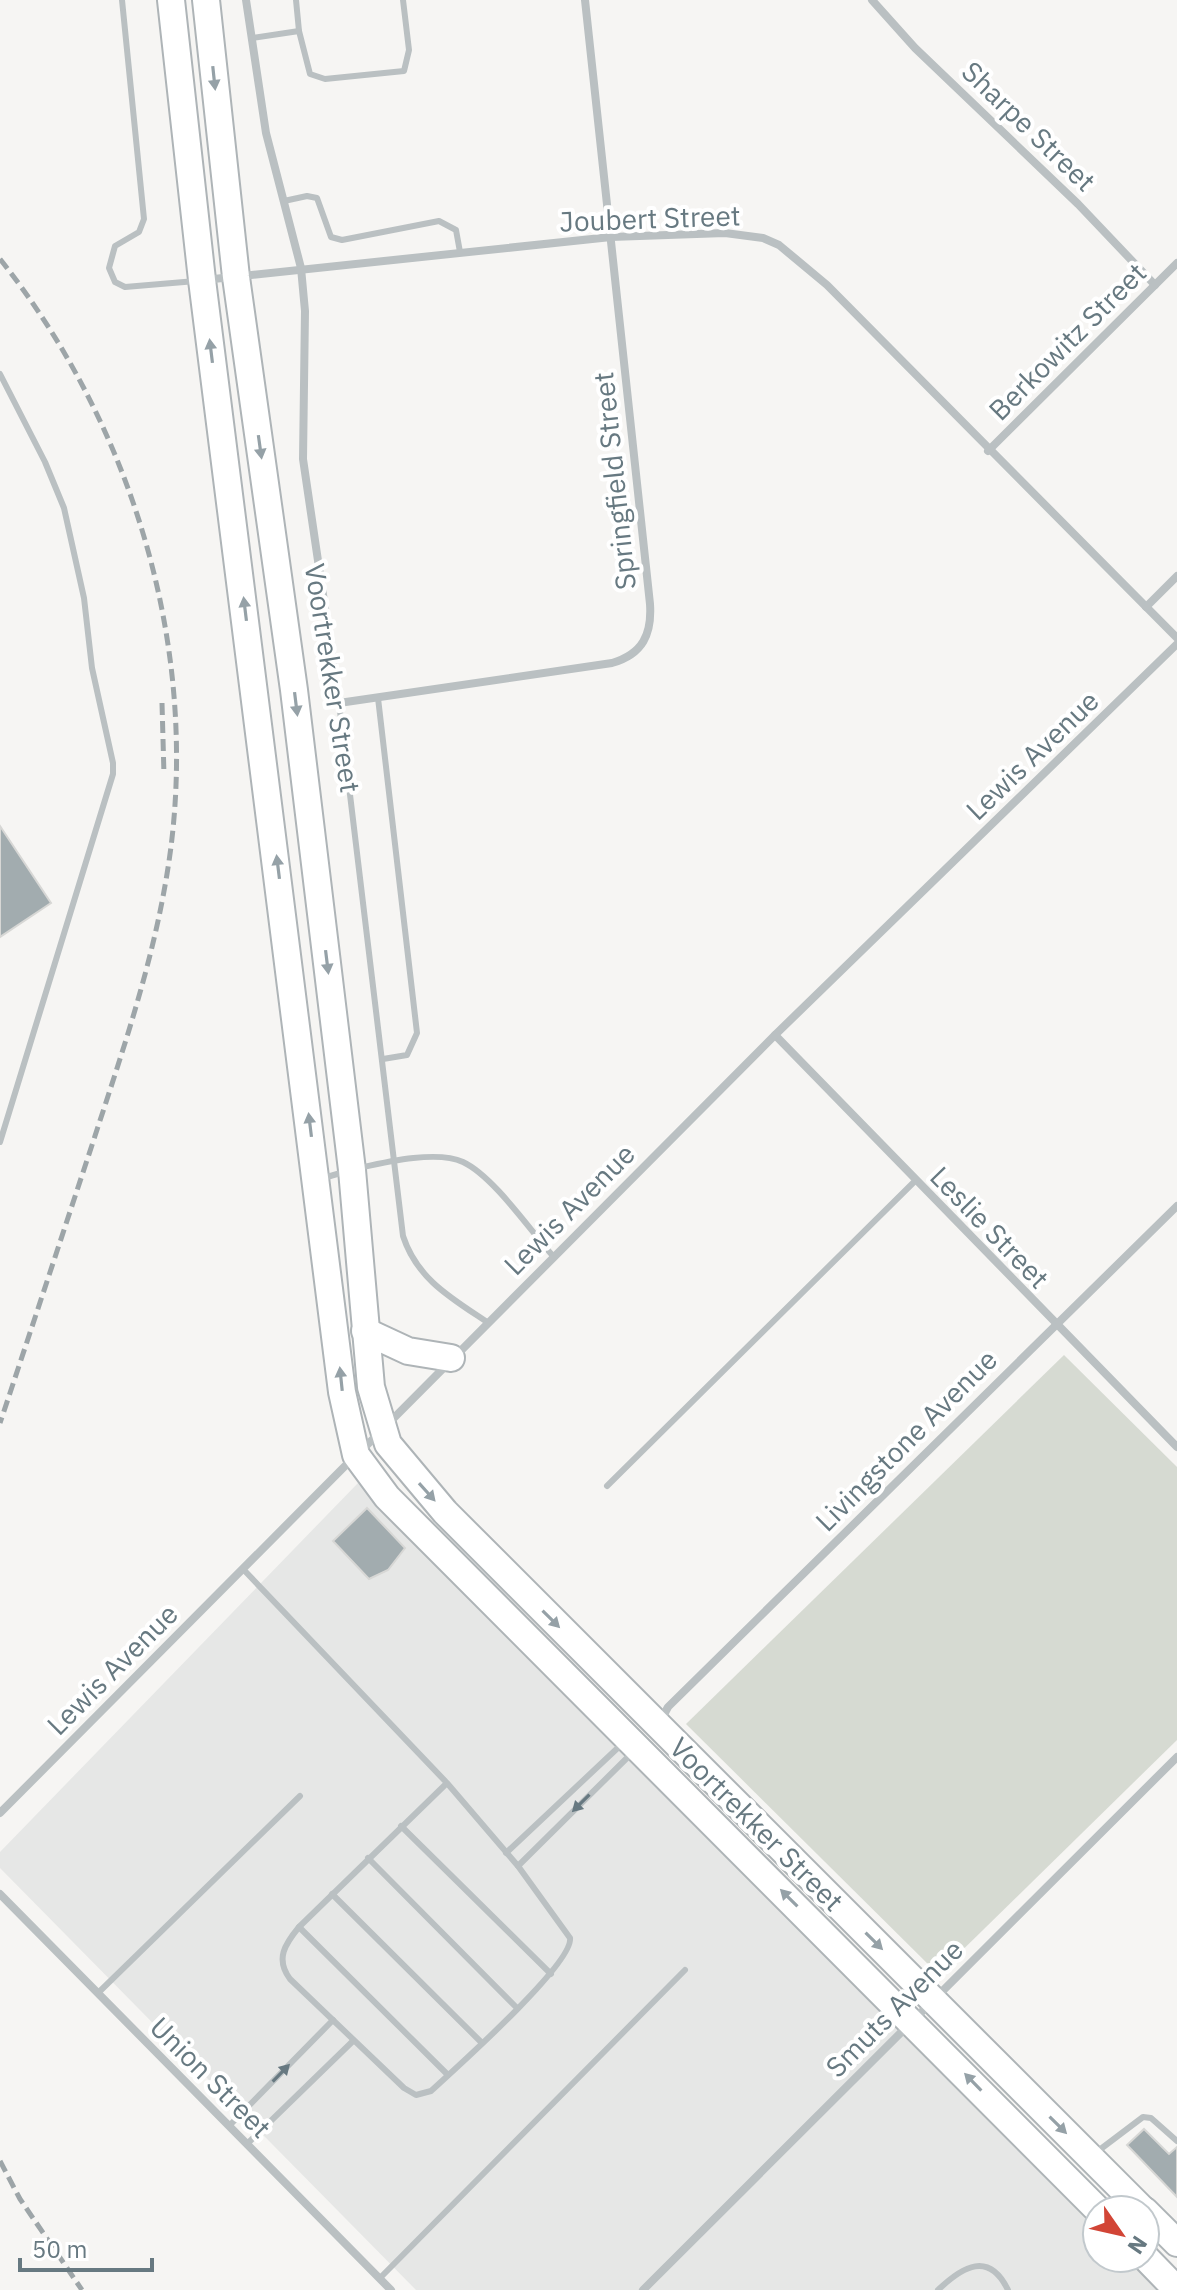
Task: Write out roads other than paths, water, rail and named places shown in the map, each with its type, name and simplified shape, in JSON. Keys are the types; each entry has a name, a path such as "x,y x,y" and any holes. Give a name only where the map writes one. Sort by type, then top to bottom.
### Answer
{"main road":[{"path":"171,0 202,280 342,1392 356,1455"},
{"name":"Voortrekker Street","path":"206,0 236,277 302,758 352,1170 371,1387 381,1430 404,1468 445,1512 658,1716 932,2000 1127,2194"},
{"path":"265,763 302,758"},
{"path":"365,1331 408,1351 451,1358"},
{"name":"Voortrekker Street","path":"356,1455 387,1497 913,2020 1082,2194"},
{"path":"1161,2274 1177,2290"}],"street":[{"name":"Voortrekker Street","path":"246,0 266,133 301,268 305,311 303,459 323,612 339,703"},
{"name":"Springfield Street","path":"339,703 612,663 637,651 649,633 650,604 585,0"},
{"name":"Sharpe Street","path":"872,0 915,48 1078,204 1155,285"},
{"name":"Joubert Street","path":"202,280 611,237 735,234 779,245 827,285 988,451 1177,638"},
{"name":"Berkowitz Street","path":"988,451 1177,263"},
{"path":"1146,607 1177,576"},
{"name":"Lewis Avenue","path":"0,1813 775,1035 1177,644"},
{"name":"Leslie Street","path":"775,1035 1054,1325 1177,1447"},
{"name":"Livingstone Avenue","path":"658,1716 1177,1206"},
{"name":"Smuts Avenue","path":"643,2290 1177,1757"},
{"name":"Union Street","path":"0,1894 391,2290"}],"lane":[{"path":"122,0 144,219 139,232 115,246 109,268 115,282 125,287 202,280"},
{"path":"296,0 299,31 310,74 316,78 404,71 409,50 403,0"},
{"path":"252,38 299,31"},
{"path":"284,201 307,196 317,198 331,237 342,240 439,221 456,230 460,252"},
{"path":"0,374 45,462 64,508 84,598 94,680 113,763 113,774 0,1142"},
{"path":"378,698 417,1033 407,1055 383,1059"},
{"name":"Voortrekker Street","path":"339,703 403,1236 414,1264 438,1288 487,1322"},
{"path":"317,1180 396,1160 447,1158 463,1162 488,1182 553,1256"},
{"path":"607,1486 915,1181"},
{"path":"243,1569 447,1783 518,1866 570,1938 569,1952 551,1974 431,2091 416,2095 353,2041 290,1979 282,1966 286,1943 299,1927 447,1783"},
{"name":"Livingstone Avenue","path":"518,1866 658,1716"},
{"name":"Livingstone Avenue","path":"506,1853 632,1743 658,1716"},
{"path":"98,1993 300,1796"},
{"path":"401,1826 551,1974"},
{"path":"368,1858 517,2008"},
{"path":"332,1894 482,2043"},
{"path":"299,1927 448,2075"},
{"path":"380,2278 685,1970"},
{"path":"229,2126 333,2020"},
{"path":"247,2144 353,2041"},
{"path":"1091,2158 1143,2117 1161,2124 1177,2141"},
{"path":"938,2290 966,2267 982,2265 998,2273 1008,2290"}],"railway":[{"path":"0,259 47,325 88,396 122,471 148,549 166,629 175,711 176,793 167,874 145,976 0,1423"},
{"path":"162,703 164,775"},
{"path":"0,2161 20,2199 82,2290"}]}
